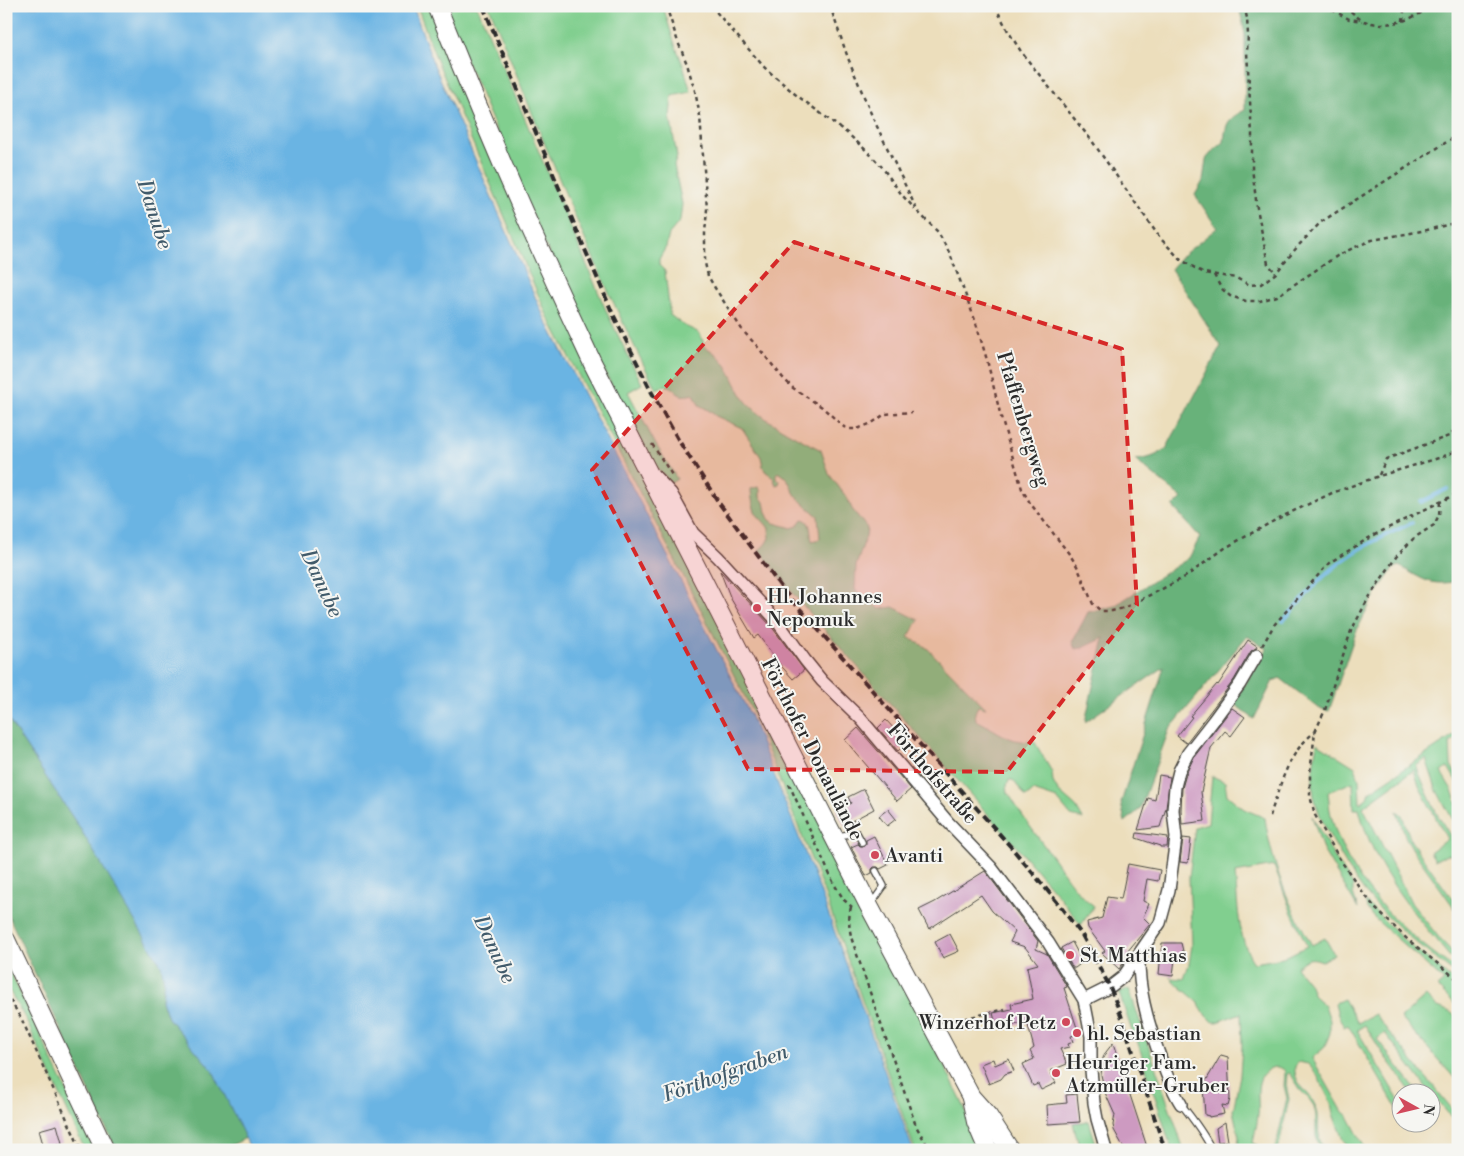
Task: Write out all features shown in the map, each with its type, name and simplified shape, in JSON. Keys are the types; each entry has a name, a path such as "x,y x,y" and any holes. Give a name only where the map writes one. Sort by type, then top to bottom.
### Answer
{"main road":[{"name":"Förthofer Donaulände","path":"437,6 465,76 561,297 593,364 869,906 971,1097 988,1116 1010,1150"},
{"path":"6,940 105,1150"},
{"name":"Förthofer Donaulände","path":"971,1097 976,1122 988,1150"}],"street":[{"name":"Förthofstraße","path":"645,464 671,493 693,533 718,557 777,621 822,680 862,719 948,822 991,867 1048,942 1084,1000 1091,1036 1091,1070 1094,1103 1106,1150"},
{"path":"1084,1000 1110,987 1122,977 1160,923 1169,890 1176,838 1173,810 1175,787 1179,771 1188,753 1214,721 1240,684 1257,655"},
{"path":"1139,955 1138,973 1141,992 1152,1034 1171,1088 1181,1104"}],"lane":[{"path":"833,836 857,833 862,842"},
{"path":"869,906 884,886 876,871"},
{"path":"1181,1104 1193,1119 1212,1150"}],"path":[{"path":"666,6 687,64 700,116 707,209 705,263 708,276 715,288 743,331 758,346 783,378 793,388 822,406 844,427 857,429 872,423 884,414 912,412"},
{"path":"711,6 765,68 868,152 918,212"},
{"name":"Pfaffenbergweg","path":"830,6 848,58 872,116 918,212 938,232 950,254 975,320 1022,489 1030,503 1070,555 1077,566 1093,604 1101,611 1124,608 1185,577 1225,548 1279,518 1332,493 1458,450"},
{"path":"995,6 1022,53 1092,141 1160,238 1181,260 1204,273 1236,278 1250,285 1261,284 1276,272 1320,222 1458,134"},
{"path":"1244,6 1248,35 1247,52 1252,168 1257,208 1268,264 1276,272"},
{"path":"1325,6 1349,19 1376,24 1403,21 1425,11 1431,6"},
{"path":"1346,6 1363,21"},
{"path":"1403,21 1404,11 1407,6"},
{"path":"1214,275 1221,288 1230,296 1246,301 1260,301 1277,296 1337,256 1366,243 1389,236 1427,230 1458,222"},
{"path":"1379,476 1386,459 1449,436 1458,428"},
{"path":"649,438 675,480"},
{"path":"1257,655 1274,625 1329,563 1372,536 1458,493"},
{"path":"1440,502 1439,515 1434,525 1414,538 1396,556 1368,599 1351,631 1325,710 1315,732 1310,773 1310,796 1315,815 1331,845 1376,909 1406,938 1458,980"},
{"path":"1270,816 1289,763 1306,739 1315,732"},
{"path":"851,907 849,925 852,940 916,1126 930,1150"},
{"path":"6,993 22,1020 81,1150"},
{"path":"944,1026 954,1021 1005,1008"}],"highlighted area":[{"path":"794,242 1122,349 1137,605 1007,772 748,769 592,470"}],"green space":[{"path":"417,6 430,6 459,78 962,1102 982,1150 915,1150 821,884 753,713 547,315 436,58"},
{"path":"443,6 477,6 608,315 642,384 628,392 656,445 677,479 671,483 649,460 567,295"},
{"path":"489,6 663,6 691,92 672,96 670,116 677,157 674,165 682,204 680,221 669,234 666,247 659,259 659,265 665,271 670,315 699,334 704,346 723,361 743,397 752,408 781,428 821,450 829,474 867,528 856,566 855,590 880,609 893,607 919,620 908,637 927,648 986,708 978,706 975,712 976,720 1015,740 1034,741 1052,772 1053,782 1058,791 1076,807 1083,819 1071,816 1057,799 1033,791 1026,797 1013,780 1009,780 1006,789 1067,878 1082,896 1094,906 1081,925 1015,845 788,588 759,550 764,546 770,532 755,511 751,489 758,487 769,519 774,523 792,528 797,526 802,519 808,522 812,541 820,539 818,516 799,500 787,480 778,472 776,477 780,481 776,485 773,477 765,471 761,457 742,428 716,416 699,405 694,394 680,395 666,385 656,389 589,248"},
{"path":"1239,6 1458,6 1458,581 1440,583 1427,581 1399,566 1393,569 1372,600 1356,632 1329,711 1320,709 1280,678 1273,681 1254,719 1233,703 1267,649 1247,636 1169,730 1140,809 1125,822 1121,803 1164,667 1085,722 1104,638 1083,648 1075,649 1072,642 1088,612 1114,606 1189,558 1200,537 1173,507 1182,498 1135,460 1152,457 1166,449 1221,346 1171,269 1182,256 1217,228 1195,195 1203,181 1206,159 1224,142 1228,122 1245,110 1245,34"},
{"path":"6,716 81,830 162,965 164,981 162,1000 168,1018 213,1071 246,1138 222,1150 116,1150 6,910"},
{"path":"1458,733 1458,738 1450,743 1451,765 1458,778 1458,782 1448,767 1441,772 1452,790 1458,808 1458,829 1437,791 1426,759 1416,766 1437,814 1458,848 1458,857 1449,854 1435,860 1430,852 1447,839 1419,786 1414,770 1363,807 1412,904 1458,958 1458,976 1396,925 1374,903 1349,869 1325,828 1314,796 1313,776 1317,743 1355,767 1359,779 1360,803 1367,798 1369,792","holes":["1353,782 1354,809 1359,809 1366,831 1385,872 1411,909 1454,962 1450,965 1394,918 1362,881 1338,838 1329,807 1328,792"]},
{"path":"1212,776 1225,782 1227,795 1244,809 1265,818 1276,868 1296,915 1312,945 1325,938 1334,954 1322,961 1308,959 1296,967 1309,983 1314,996 1325,1006 1330,1020 1330,1033 1324,1048 1312,1058 1343,1112 1348,1116 1366,1150 1352,1150 1343,1140 1331,1103 1316,1073 1308,1064 1299,1062 1295,1066 1295,1073 1299,1083 1316,1107 1319,1137 1324,1150 1321,1150 1316,1136 1314,1106 1290,1073 1287,1074 1286,1085 1289,1099 1278,1150 1275,1150 1287,1098 1284,1086 1285,1071 1277,1067 1265,1072 1259,1083 1258,1115 1253,1143 1262,1150 1237,1150 1239,1137 1233,1111 1240,1075 1242,1046 1241,1013 1213,1022 1206,1016 1198,1002 1170,978 1184,979 1189,964 1192,945 1189,878 1195,827 1208,823","holes":["1274,866 1307,946 1283,958 1254,963 1248,953 1241,931 1235,873"]},
{"path":"1397,811 1402,815 1411,841 1458,907 1458,913 1406,838"},
{"path":"1312,816 1336,860 1353,885 1353,894 1358,909 1323,850"},
{"path":"1365,901 1404,940 1458,984 1458,1006 1437,987 1444,981 1372,916"},
{"path":"6,963 95,1150 85,1150 25,1018 6,985"},
{"path":"1129,989 1184,1150 1172,1150 1136,1037 1134,1037 1119,993"},
{"path":"1426,996 1436,1006 1458,1018 1458,1082 1401,1018"},
{"path":"1344,999 1358,1023 1375,1014 1432,1084 1424,1084 1385,1033 1377,1039 1411,1084 1405,1084 1365,1025 1357,1030 1392,1089 1392,1100 1348,1025 1344,1027 1335,1003"},
{"path":"1442,1097 1458,1116 1458,1127 1442,1106"},
{"path":"1089,1121 1098,1150 1080,1150 1073,1123"}],"water":[{"name":"Danube","path":"6,6 413,6 432,60 544,317 750,714 818,885 913,1150 251,1150 213,1071 168,1018 162,1000 164,981 161,965 81,830 6,716"}],"building":[{"path":"720,571 771,626 804,670 793,679 773,657 758,635 754,638 731,599"},
{"path":"1248,640 1257,646 1256,648 1251,651 1234,680 1186,743 1177,736 1192,717 1190,716 1218,685"},
{"path":"1232,708 1245,717 1231,736 1225,731 1211,748 1201,792 1205,821 1182,824 1182,788 1186,774 1194,757"},
{"path":"886,720 907,743 898,751 878,728"},
{"path":"858,728 911,789 897,801 845,740"},
{"path":"1159,775 1170,777 1166,808 1160,827 1138,830 1148,798 1155,800"},
{"path":"864,789 874,809 844,825 837,810 851,803 848,797"},
{"path":"888,809 896,819 887,826 879,816"},
{"path":"1137,833 1168,837 1167,847 1160,847 1136,838"},
{"path":"874,836 888,865 880,869 874,867 872,873 866,876 851,847 858,844 864,846 866,840"},
{"path":"1183,838 1191,839 1188,863 1180,862"},
{"path":"1128,864 1160,870 1158,881 1147,879 1143,901 1149,904 1143,917 1150,924 1127,952 1130,954 1119,969 1102,953 1105,951 1088,928 1087,922 1102,918 1107,897 1121,899"},
{"path":"985,871 1038,941 1036,949 1047,954 1067,987 1064,988 1079,1034 1071,1036 1073,1042 1068,1044 1069,1047 1060,1049 1067,1064 1050,1071 1056,1083 1041,1090 1038,1084 1033,1086 1023,1064 1034,1059 1030,1051 1034,1048 1027,1022 997,1029 993,1013 1012,1009 1011,1004 1033,999 1027,967 1038,964 1025,947 1010,942 1015,932 992,911 981,895 929,929 919,910"},
{"path":"950,934 959,951 943,958 935,942"},
{"name":"St. Matthias","path":"1072,942 1081,959 1079,965 1075,968 1073,968 1061,948"},
{"path":"1162,943 1181,943 1185,959 1175,958 1173,976 1159,974"},
{"path":"1113,1043 1148,1150 1125,1150 1114,1130 1115,1115 1106,1095 1101,1075 1103,1058"},
{"path":"1221,1055 1228,1057 1230,1099 1228,1106 1222,1105 1224,1114 1209,1117 1205,1115 1203,1086"},
{"path":"993,1059 995,1065 1009,1059 1014,1071 989,1084 981,1064"},
{"path":"1077,1094 1080,1122 1048,1124 1047,1105 1067,1103 1066,1095"},
{"path":"1225,1122 1228,1141 1218,1142 1216,1128"},
{"path":"57,1125 62,1143 44,1148 39,1130"}],"waterway":[{"name":"Förthofgraben","path":"1421,502 1447,489"},
{"name":"Förthofgraben","path":"1283,621 1318,582 1340,562 1390,533 1412,523"}],"railway":[{"path":"483,6 612,312 651,391 679,441 719,503 784,591 1011,847 1082,935 1110,987 1121,1015 1165,1150"}],"place":[{"name":"Hl. Johannes Nepomuk","path":"757,608"},
{"name":"Avanti","path":"875,855"},
{"name":"St. Matthias","path":"1070,955"},
{"name":"Winzerhof Petz","path":"1066,1022"},
{"name":"hl. Sebastian","path":"1077,1033"},
{"name":"Heuriger Fam. Atzmüller-Gruber","path":"1056,1073"}]}
